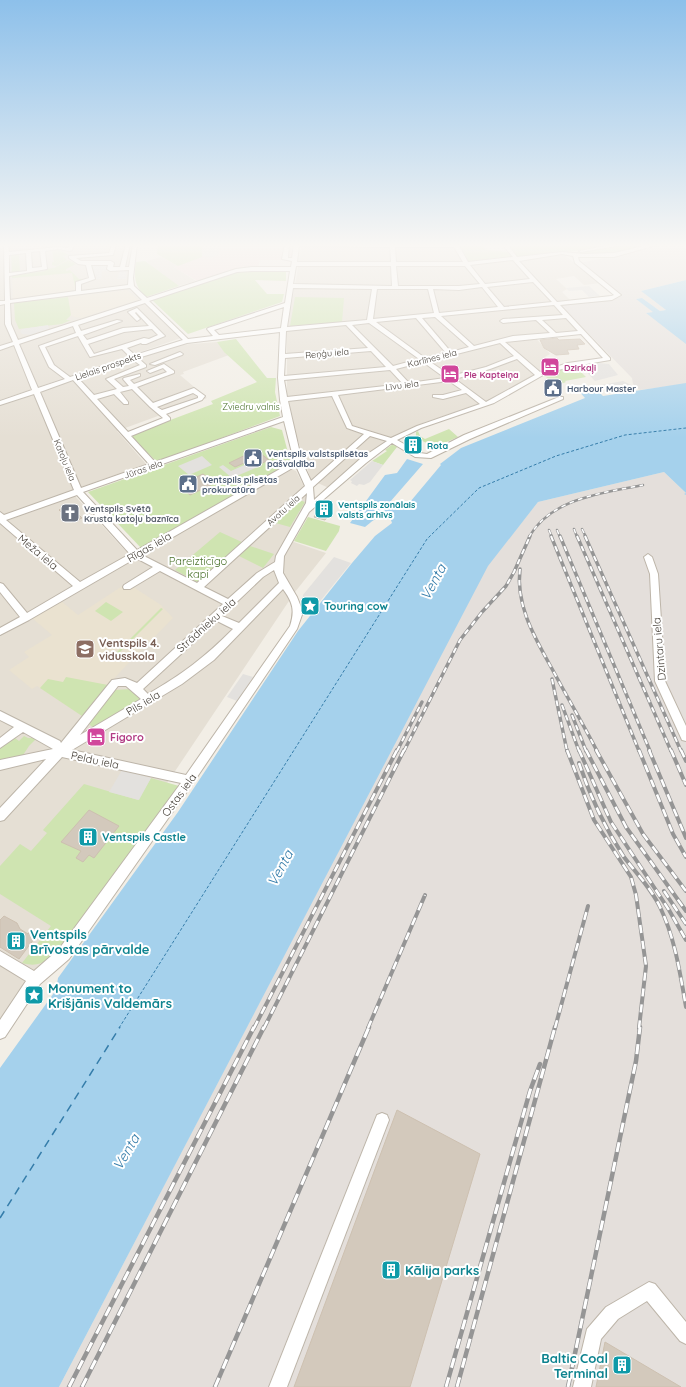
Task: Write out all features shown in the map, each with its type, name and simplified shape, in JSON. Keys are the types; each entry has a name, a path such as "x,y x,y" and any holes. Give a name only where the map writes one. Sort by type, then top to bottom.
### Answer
{"street":[{"name":"Katoļu iela","path":"8,309 8,324 15,343 78,492 136,555 158,568 230,604"},
{"path":"74,323 92,356 162,336 152,327 129,321 101,309"},
{"path":"0,348 116,309"},
{"path":"153,309 187,341"},
{"path":"218,338 210,329 272,309"},
{"path":"277,564 304,512 311,491 298,462 286,418 283,400 281,356 286,309"},
{"path":"372,309 370,321 484,404"},
{"path":"435,309 436,314 473,348"},
{"path":"491,309 508,326"},
{"name":"Lielais prospekts","path":"0,403 133,357 187,341 283,329 494,309"},
{"path":"304,512 363,461 392,440 419,427 495,401 539,375 568,365 608,359 561,309"},
{"path":"417,316 450,354"},
{"path":"503,321 567,316"},
{"path":"537,318 555,335"},
{"path":"123,330 129,321"},
{"path":"129,321 42,346 51,366 72,379 93,396 92,399 154,465"},
{"path":"347,323 407,384"},
{"path":"0,325 8,324"},
{"path":"85,343 123,330 152,327"},
{"path":"513,331 519,337"},
{"name":"Karlīnes iela","path":"281,378 392,368 423,359 519,337 582,332"},
{"path":"144,341 155,350"},
{"path":"501,341 517,357 539,375"},
{"path":"123,347 147,369"},
{"name":"Reņģu iela","path":"281,356 373,349"},
{"path":"158,368 152,364 180,354"},
{"name":"Līvu iela","path":"283,400 450,379 488,368 517,357"},
{"path":"93,396 120,391 172,372 164,366 109,379 120,391 126,403"},
{"path":"126,435 168,419 152,406 126,379 147,369"},
{"path":"152,406 194,390 202,396 200,399 161,414"},
{"path":"434,396 443,397 466,391"},
{"path":"334,394 349,427 392,440 418,454 428,456 467,437 561,398"},
{"name":"Jūras iela","path":"0,517 78,492 286,418"},
{"name":"Avotu iela","path":"198,587 311,491 369,433"},
{"name":"Rīgas iela","path":"0,632 298,462"},
{"path":"311,491 318,494 326,494"},
{"name":"Meža iela","path":"0,517 80,587"},
{"name":"Dzintaru iela","path":"648,557 654,574 660,681 686,737"},
{"name":"Ostas iela","path":"0,1032 35,979 64,954 189,780 294,627 298,613 292,594 282,584 277,564"},
{"name":"Strādnieku iela","path":"137,689 217,617 260,575 277,564"},
{"path":"127,587 158,568"},
{"name":"Pils iela","path":"0,816 60,752 179,681 212,657 282,584"},
{"path":"0,586 26,618"},
{"path":"217,617 240,628"},
{"path":"0,715 56,744 60,752 116,684 121,681 128,682 148,700"},
{"path":"0,744 21,727"},
{"name":"Peldu iela","path":"0,765 60,752 189,780"},
{"path":"0,958 35,979"},
{"path":"278,1387 382,1120"},
{"path":"582,1387 593,1335 612,1313 650,1290 686,1335"}],"shaded area":[{"path":"0,309 150,309 181,338 0,400"},
{"path":"69,309 110,309 81,318 70,316"},
{"path":"291,309 558,309 578,331 534,336 550,354 545,357 558,366 536,374 492,400 425,422 388,440 329,488 311,480 287,407 287,331"},
{"path":"565,309 649,309 654,312 646,313 686,342 686,384 640,390 633,384 632,378"},
{"path":"657,309 666,310 660,311"},
{"path":"48,325 49,329 31,335 22,334 20,331 23,329"},
{"path":"217,342 229,355 183,372 184,374 180,375 207,398 117,431 146,464 0,516 0,405 164,348 179,345"},
{"path":"599,363 609,364 618,375 595,381 580,365"},
{"path":"623,381 635,387 613,391 601,385"},
{"path":"202,456 212,465 189,475 178,466"},
{"path":"372,461 383,465 370,482 364,485 359,484 357,486 351,483 352,481 350,480"},
{"path":"251,462 258,467 232,478 219,467 223,465 231,471"},
{"path":"291,469 296,471 310,498 285,539 326,553 295,592 60,943 0,1022 0,523 75,496 132,558"},
{"path":"664,472 686,493 686,1387 59,1387 487,566 538,502"},
{"path":"334,557 351,563 317,605 303,600 303,595"},
{"name":"Ventspils 4. vidusskola","path":"127,583 161,605 173,618 120,672 82,716 37,686 32,689 9,670 29,657 24,652 52,635 32,618 61,601 78,615"},
{"path":"243,674 253,677 237,701 227,697"},
{"path":"122,770 151,778 139,800 109,792"}],"green space":[{"path":"14,309 70,309 71,315 66,320 71,320 62,324 19,329 15,320"},
{"path":"161,309 262,309 188,334"},
{"path":"293,309 343,309 342,322 290,326"},
{"name":"Zviedru valnis","path":"236,339 267,378 276,378 275,392 280,416 157,462 133,439 133,434 213,404 211,401 257,382 224,352 217,342"},
{"path":"575,366 586,377 565,381 566,382 559,385 544,376 562,369"},
{"path":"271,427 282,430 291,464 142,549 88,492"},
{"path":"449,429 458,437 435,447 416,438 416,432 418,431 420,436 425,439"},
{"path":"393,444 397,447 383,465 372,461 387,451 385,450"},
{"path":"297,499 305,502 290,527 272,522"},
{"path":"308,517 340,526 339,531 326,551 294,541"},
{"name":"Pareizticīgo kapi","path":"220,532 244,543 199,583 175,570"},
{"path":"247,545 274,554 263,568 237,555"},
{"path":"106,602 123,612 111,621 95,611"},
{"path":"161,608 163,609 115,657 113,656"},
{"path":"66,677 108,685 82,716 40,688 48,679 63,682"},
{"path":"131,689 141,700 94,729 88,723 115,690"},
{"path":"24,736 28,738 37,738 23,755 0,761 0,748 15,738 19,741"},
{"path":"151,778 179,786 59,950 47,960 38,964 34,965 22,963 51,926 0,894 0,866 20,844 31,851 47,833 43,830 84,784 138,800"}],"water":[{"path":"649,309 657,309 660,311 666,310 664,309 686,309 686,344 646,313 653,312"},
{"name":"Venta","path":"686,383 686,493 664,472 538,502 488,566 59,1387 0,1387 0,1068 56,990 58,978 178,812 298,631 375,536 392,523 391,520 380,518 374,520 365,527 350,523 385,475 397,473 407,459 423,464 390,502 390,505 401,509 405,508 441,465 440,464 461,448 585,398 577,389 593,386 603,396"}],"building":[{"path":"557,338 559,340 580,339 585,344 577,345 579,349 567,350 569,354 556,355 544,348 540,340"},
{"name":"Ventspils valstspilsētas pašvaldība","path":"256,450 269,460 258,465 251,460 235,467 229,463"},
{"name":"Ventspils pilsētas prokuratūra","path":"203,474 215,483 190,495 179,485"},
{"name":"Ventspils zonālais valsts arhīvs","path":"324,503 331,505 324,514 329,515 325,520 314,517"},
{"name":"Ventspils Svētā Krusta katoļu baznīca","path":"67,505 70,506 82,518 73,522 70,521 59,510"},
{"name":"Ventspils Castle","path":"89,810 119,826 94,858 89,855 83,862 76,858 81,851 61,842"},
{"name":"Ventspils Brīvostas pārvalde","path":"4,916 17,923 20,929 28,934 30,931 37,935 19,959 0,947 0,920"},
{"name":"Kālija parks","path":"397,1110 480,1154 410,1387 294,1387"},
{"name":"Baltic Coal Terminal","path":"605,1342 681,1387 596,1387"}],"ferry route":[{"path":"119,1028 427,539 479,488 556,456 625,435 686,428"},
{"path":"0,1218 120,1027"}],"railway":[{"path":"529,537 539,524 550,514 579,499 643,485"},
{"path":"574,529 577,537"},
{"path":"582,529 586,537"},
{"path":"549,530 552,537"},
{"path":"557,530 560,537"},
{"path":"404,751 460,640 482,612 506,586 530,536"},
{"path":"551,536 639,751"},
{"path":"560,536 650,751"},
{"path":"577,536 671,751"},
{"path":"585,536 681,751"},
{"path":"520,569 519,584 521,598 530,626 597,751"},
{"path":"552,679 567,751"},
{"path":"397,751 422,702"},
{"path":"562,705 579,751"},
{"path":"572,715 586,751"},
{"path":"254,1028 397,750"},
{"path":"264,1028 404,750"},
{"path":"567,750 594,820 631,877 636,895 646,966 639,1028"},
{"path":"579,750 611,822 669,910 686,940"},
{"path":"586,750 626,827 686,911"},
{"path":"596,750 643,834 686,891"},
{"path":"639,750 673,834 686,857"},
{"path":"649,750 686,838"},
{"path":"671,750 686,785"},
{"path":"681,750 686,761"},
{"path":"579,763 593,800 610,835 624,857 652,893 660,907 670,931 682,981 686,1007"},
{"path":"664,891 686,924"},
{"path":"368,1028 425,895"},
{"path":"555,1028 588,906"},
{"path":"69,1387 254,1027"},
{"path":"82,1387 264,1027"},
{"path":"215,1387 369,1027"},
{"path":"457,1387 555,1027"},
{"path":"568,1387 636,1061 640,1027"},
{"path":"446,1387 530,1091 540,1064"}],"place":[{"name":"Dzirkaļi","path":"550,367"},
{"name":"Pie Kapteiņa","path":"450,374"},
{"name":"Harbour Master","path":"553,388"},
{"name":"Rota","path":"413,445"},
{"name":"Ventspils valstspilsētas pašvaldība","path":"253,458"},
{"name":"Ventspils pilsētas prokuratūra","path":"188,484"},
{"name":"Ventspils zonālais valsts arhīvs","path":"324,509"},
{"name":"Ventspils Svētā Krusta katoļu baznīca","path":"70,513"},
{"name":"Touring cow","path":"310,606"},
{"name":"Ventspils 4. vidusskola","path":"85,649"},
{"name":"Figoro","path":"96,737"},
{"name":"Ventspils Castle","path":"88,837"},
{"name":"Ventspils Brīvostas pārvalde","path":"16,941"},
{"name":"Monument to Krišjānis Valdemārs","path":"34,995"},
{"name":"Kālija parks","path":"391,1270"},
{"name":"Baltic Coal Terminal","path":"622,1365"}]}
